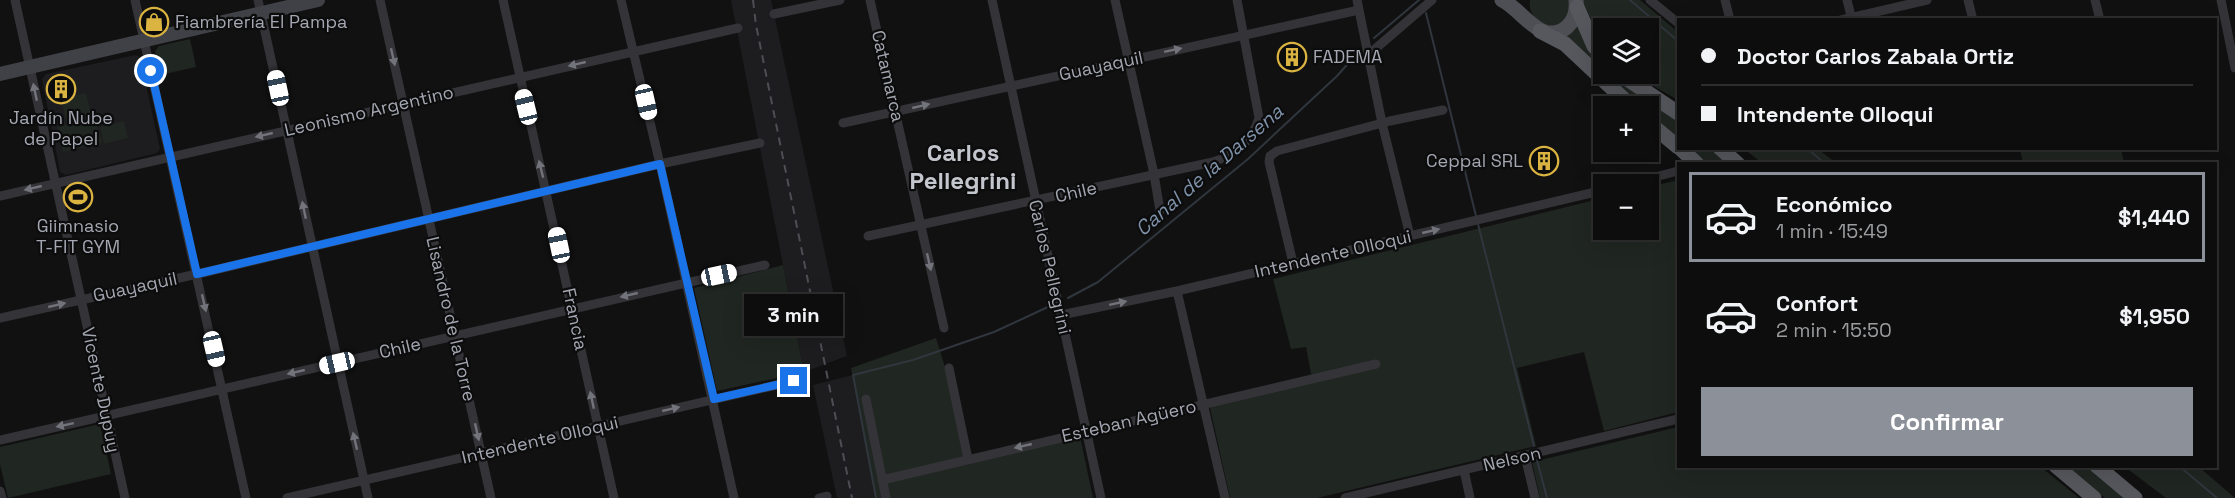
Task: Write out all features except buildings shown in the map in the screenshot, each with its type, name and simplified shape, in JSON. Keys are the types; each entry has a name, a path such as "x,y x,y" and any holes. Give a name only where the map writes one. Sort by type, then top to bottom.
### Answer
{"highway":[{"path":"1576,3 1593,44"},
{"path":"1534,26 1565,44 1620,96"},
{"path":"1635,84 1677,112"},
{"path":"1659,131 1677,146"},
{"path":"1681,150 1695,162"},
{"path":"1722,150 1736,162"},
{"path":"2058,468 2094,498"},
{"path":"2099,468 2135,498"}],"main road":[{"path":"0,74 144,40 260,7 318,0"},
{"path":"1502,0 1516,8 1534,26 1547,33 1562,31 1573,21 1576,3"},
{"path":"1525,0 1525,10 1534,26"}],"street":[{"name":"Vicente Dupuy","path":"15,0 125,498"},
{"path":"135,0 246,498"},
{"name":"Lisandro de la Torre","path":"380,0 491,498"},
{"name":"Francia","path":"503,0 614,498"},
{"path":"621,0 714,399 734,498"},
{"path":"774,14 840,0"},
{"name":"Catamarca","path":"870,0 944,328"},
{"name":"Carlos Pellegrini","path":"992,0 1101,498"},
{"path":"1115,0 1154,174 1160,211"},
{"path":"1237,0 1244,35"},
{"path":"1368,55 1431,0"},
{"path":"1650,0 1677,22"},
{"path":"1725,0 1730,18"},
{"path":"1847,0 1852,18 1927,0"},
{"path":"1968,0 1972,18"},
{"path":"2096,0 2100,18"},
{"path":"2221,0 2235,68"},
{"path":"1358,5 1382,123 1410,236"},
{"name":"Guayaquil","path":"843,123 1244,35 1358,5"},
{"path":"260,7 368,498"},
{"name":"Leonismo Argentino","path":"0,196 738,28"},
{"name":"Chile","path":"868,236 1224,159 1234,154 1252,135 1259,118 1244,35"},
{"path":"1293,263 1269,162 1270,156 1277,151 1382,123 1443,110"},
{"name":"Guayaquil","path":"0,318 197,274 660,164 760,143"},
{"path":"1659,176 1677,171"},
{"name":"Intendente Olloqui","path":"1061,315 1177,291 1593,193"},
{"name":"Chile","path":"0,440 765,265"},
{"path":"1177,291 1225,498"},
{"name":"Esteban Agüero","path":"882,480 1376,364"},
{"path":"949,368 968,459"},
{"name":"Intendente Olloqui","path":"286,498 794,381"},
{"path":"866,399 886,498"},
{"name":"Nelson","path":"1349,498 1677,419"},
{"path":"1525,456 1534,498"},
{"path":"1464,470 1470,498"},
{"path":"0,491 2,498"}],"shaded area":[{"path":"731,0 771,0 847,356 804,372"},
{"path":"1530,0 1572,0 1572,7 1562,24 1549,27 1532,13"},
{"path":"1582,0 1640,0 1677,31 1677,99 1650,84 1659,84 1659,18 1593,18 1593,24"},
{"path":"1579,23 1593,47 1593,65 1564,36"},
{"path":"190,39 196,67 160,75 155,51 159,46"},
{"path":"136,55 140,57 160,149 157,153 66,175 60,172 42,79 46,74"},
{"path":"1612,84 1628,84 1646,96 1627,96"},
{"path":"86,93 92,118 96,118 102,143 63,152 57,127 67,124 61,98"},
{"path":"1659,105 1677,117 1677,139 1659,124"},
{"path":"124,121 128,138 104,144 100,127"},
{"path":"1690,150 1715,150 1731,162 1706,162"},
{"path":"1745,150 1819,150 1835,162 1761,162"},
{"path":"2020,150 2121,150 2124,162 2023,162"},
{"path":"1677,180 1677,412 1604,431 1584,352 1517,368 1536,446 1317,498 1230,498 1209,403 1312,379 1306,347 1291,349 1273,279 1593,200 1593,240 1659,240 1659,185"},
{"path":"783,265 804,372 717,391 694,288"},
{"path":"936,338 945,367 965,465 1080,436 1093,498 876,498 851,368"},
{"path":"853,375 876,498 837,498 813,385"},
{"path":"100,424 111,474 8,498 0,464 0,447"},
{"path":"1677,427 1677,468 2042,468 2079,498 1540,498 1532,462"},
{"path":"2069,468 2093,468 2129,498 2105,498"},
{"path":"2126,468 2200,468 2235,498 2166,498"}],"waterway":[{"name":"Canal de la Darsena","path":"1374,38 1419,0"},
{"path":"1630,0 1677,40"},
{"path":"1426,13 1476,216"},
{"name":"Canal de la Darsena","path":"1068,298 1098,282 1248,159 1337,76 1359,51"},
{"path":"1809,150 1823,162"},
{"path":"1478,224 1534,446"},
{"name":"Canal de la Darsena","path":"876,498 853,375 913,360 994,332 1050,306"},
{"path":"1537,460 1547,498"},
{"path":"2181,468 2217,498"}],"railway":[{"path":"753,0 756,25 852,498"}],"place":[{"name":"Fiambrería El Pampa","path":"154,22"},
{"name":"FADEMA","path":"1292,57"},
{"name":"Jardín Nube de Papel","path":"61,89"},
{"name":"Ceppal SRL","path":"1544,161"},
{"name":"Giimnasio T-FIT GYM","path":"78,197"}],"district":[{"name":"Carlos Pellegrini","path":"963,167"}],"route":[{"path":"151,71 197,274 660,164 714,399 794,381"}]}
